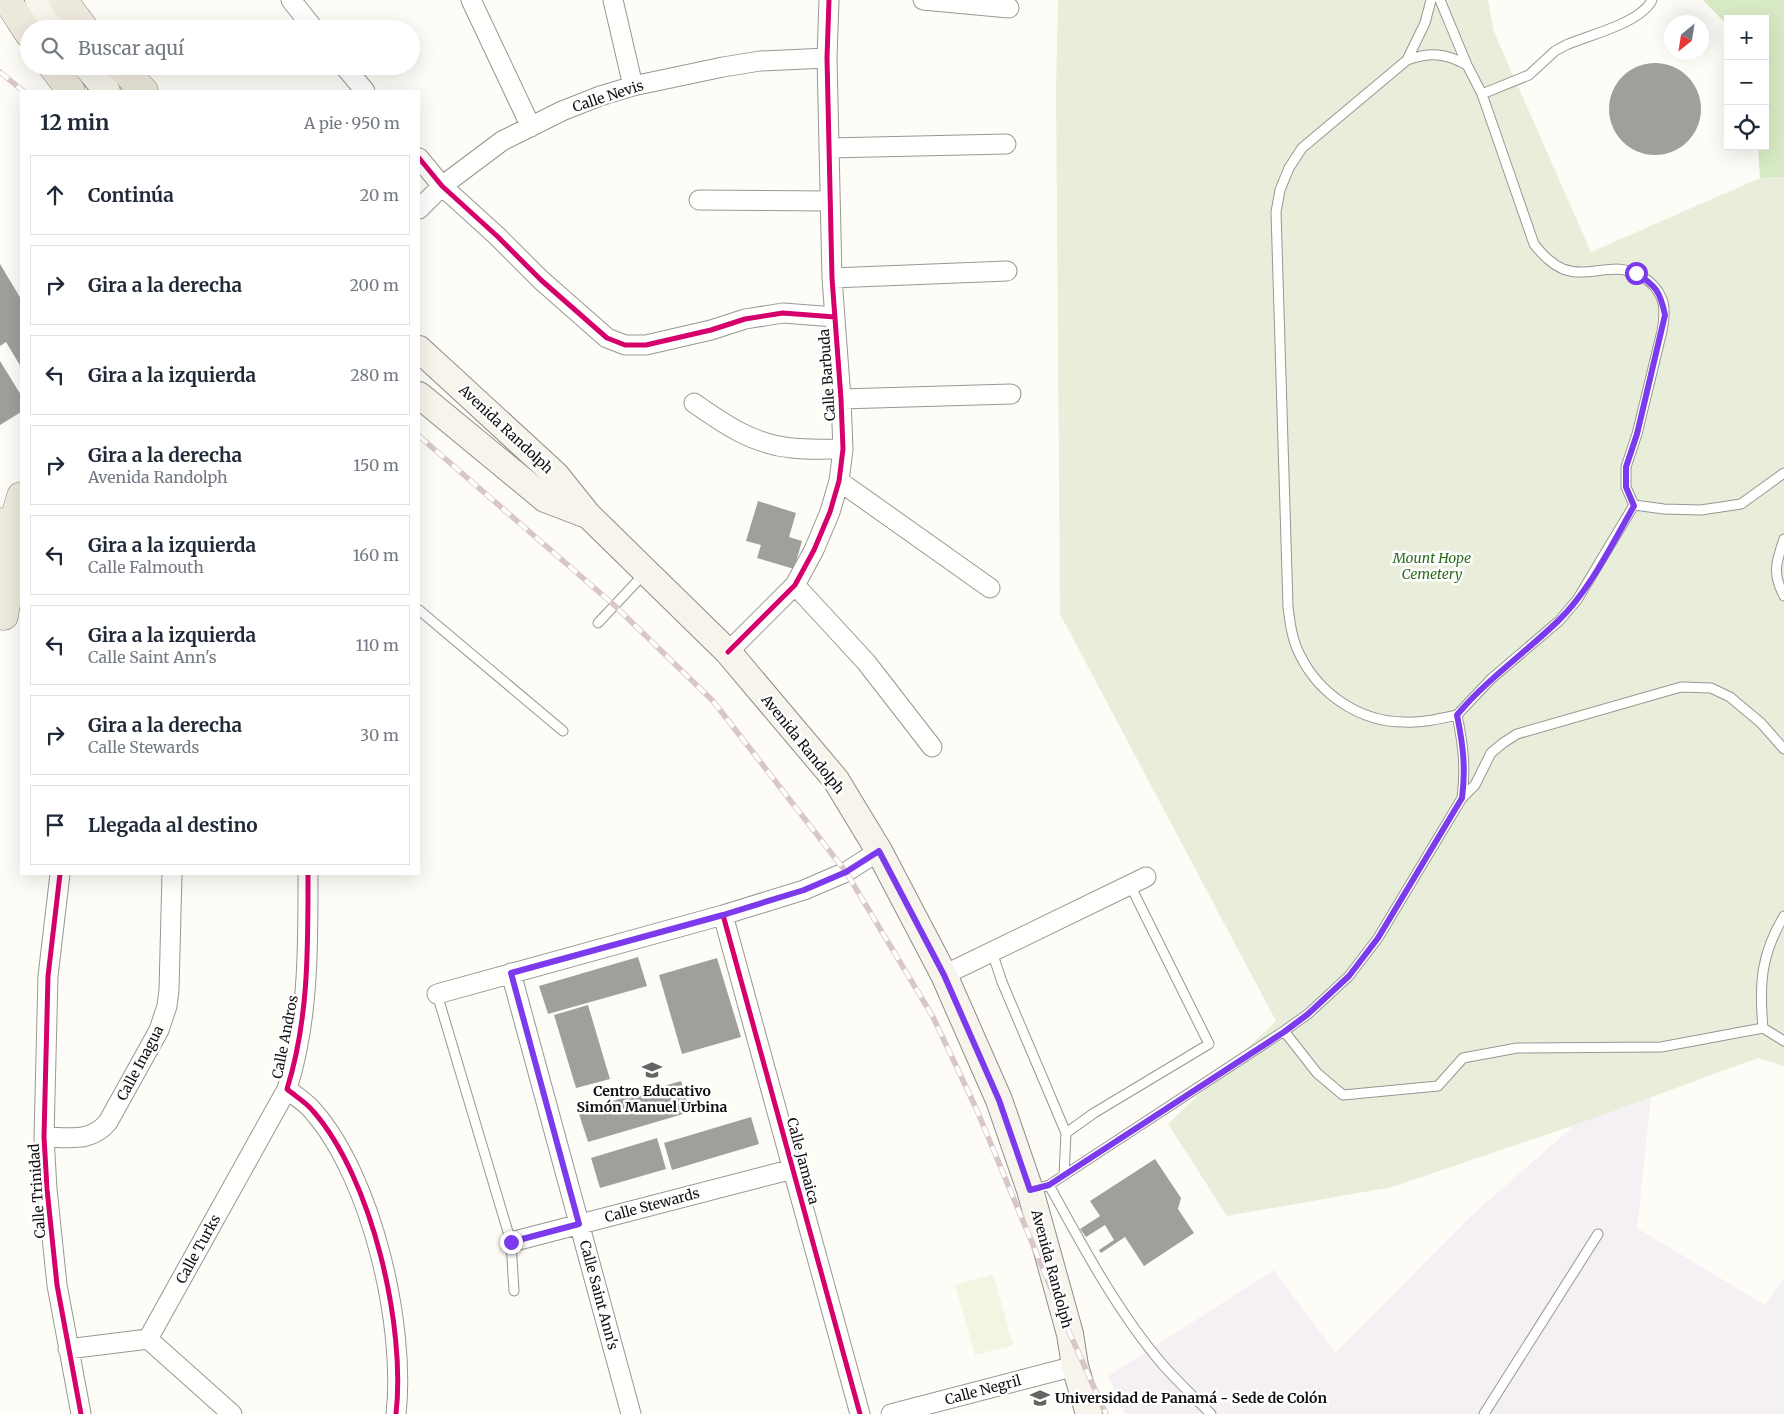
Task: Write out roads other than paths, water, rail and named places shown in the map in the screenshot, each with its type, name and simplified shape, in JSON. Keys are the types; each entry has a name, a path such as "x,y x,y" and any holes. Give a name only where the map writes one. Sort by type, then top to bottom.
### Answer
{"main road":[{"path":"6,0 20,21"},
{"path":"38,0 69,18"},
{"path":"59,75 71,90"},
{"path":"94,75 106,90"},
{"path":"129,75 143,90"},
{"name":"Avenida Randolph","path":"420,350 556,476 588,515 728,652 836,780 879,851 944,975 1040,1188 1075,1366 1089,1414"},
{"name":"Avenida Randolph","path":"420,396 438,413 545,499 588,515"},
{"path":"0,495 20,484"},
{"path":"20,499 16,513 20,524"},
{"path":"0,522 9,557 10,587 2,620"},
{"path":"0,587 2,620"},
{"path":"2,620 20,593"}],"street":[{"path":"291,0 307,20"},
{"path":"471,0 531,127"},
{"path":"612,0 633,86"},
{"name":"Calle Barbuda","path":"728,652 795,585 814,550 830,512 839,481 843,449 832,278 827,58 829,0"},
{"path":"923,0 1009,8"},
{"name":"Calle Nevis","path":"420,208 442,186 502,141 562,111 600,96 633,86 694,72 760,61 827,58"},
{"path":"352,75 364,90"},
{"path":"829,148 1006,144"},
{"path":"420,159 442,186 497,236 541,280 607,338 625,345 646,345 711,330 745,319 783,313 835,317"},
{"path":"699,200 830,202"},
{"path":"832,278 1006,272"},
{"path":"841,399 1010,394"},
{"path":"694,403 742,434 767,443 791,448 843,449"},
{"path":"839,481 990,588"},
{"path":"795,585 866,662 932,747"},
{"path":"437,994 723,915 804,890 846,872 879,851"},
{"name":"Calle Trinidad","path":"60,875 48,976 44,1137 47,1189 57,1285 81,1414"},
{"name":"Calle Inagua","path":"44,1137 82,1138 104,1128 159,1030 167,1006 169,990 172,875"},
{"name":"Calle Andros","path":"308,875 308,948 305,991 294,1067 287,1089 312,1110 339,1147 364,1202 385,1272 394,1326 398,1394 396,1414"},
{"path":"944,975 1138,881"},
{"name":"Calle Jamaica","path":"723,915 860,1414"},
{"name":"Calle Saint Ann's","path":"511,973 631,1414"},
{"name":"Calle Turks","path":"148,1339 287,1089"},
{"name":"Calle Stewards","path":"511,1242 793,1169"},
{"path":"68,1349 148,1339 232,1414"},
{"name":"Calle Negril","path":"891,1414 1075,1366"}],"lane":[{"path":"1431,0 1425,23 1407,60 1302,148 1289,168 1280,190 1276,212 1288,607 1291,631 1300,655 1314,678 1331,696 1351,709 1376,718 1403,722 1429,721 1457,715 1491,679 1559,621 1577,600 1634,506"},
{"path":"1440,0 1467,65 1482,94 1534,244 1546,259 1564,269 1583,273 1617,269 1636,273 1651,283 1662,297 1665,315 1662,331 1637,434 1626,467 1626,487 1634,506"},
{"path":"1482,94 1528,75 1555,51 1566,45 1637,16 1649,6 1652,0"},
{"path":"1407,60 1437,54 1453,58 1467,65"},
{"path":"1634,506 1701,510 1741,504 1784,473"},
{"path":"1784,540 1776,561 1776,568 1778,585 1784,596"},
{"path":"598,623 646,572"},
{"path":"420,611 562,732"},
{"path":"1211,1414 1163,1364 1142,1338 1087,1251 1040,1188 1064,1175 1284,1032 1308,1014 1349,976 1378,938 1462,798 1475,785 1491,754 1517,734 1681,687 1711,688 1730,697 1761,723 1784,749"},
{"path":"1457,715 1463,744 1465,774 1462,798"},
{"path":"1066,1132 1094,1113 1209,1044 1138,881"},
{"path":"1763,1028 1760,1001 1764,960 1775,931 1784,916"},
{"path":"992,952 1002,982 1066,1132 1064,1175"},
{"path":"437,994 511,1242 514,1291"},
{"path":"1284,1032 1317,1073 1343,1096 1438,1086 1463,1058 1517,1048 1661,1047 1763,1028 1784,1041"},
{"path":"1484,1414 1598,1234"}],"railway":[{"path":"0,72 22,90"},
{"path":"420,437 614,605 713,701 846,872 933,1017 976,1108 1070,1334 1106,1414"}],"place":[{"name":"Centro Educativo Simón Manuel Urbina","path":"652,1070"},
{"name":"Universidad de Panamá - Sede de Colón","path":"1040,1398"}],"park label":[{"name":"Mount Hope Cemetery","path":"1432,566"}]}
